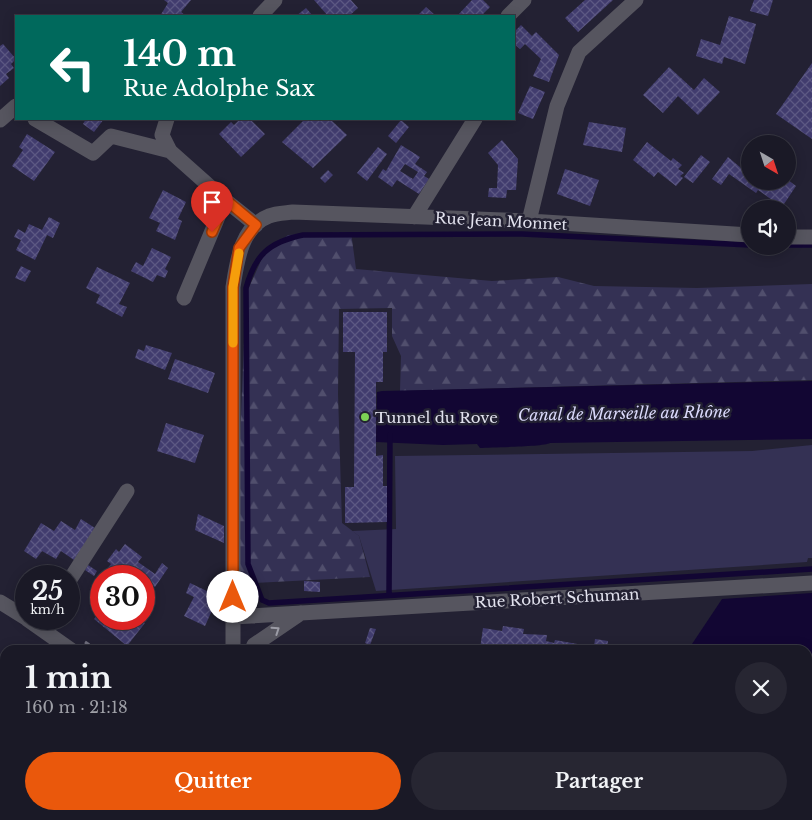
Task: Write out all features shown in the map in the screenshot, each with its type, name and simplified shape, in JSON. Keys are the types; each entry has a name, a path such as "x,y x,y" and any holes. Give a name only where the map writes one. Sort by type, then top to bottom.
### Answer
{"street":[{"path":"261,15 275,0"},
{"path":"509,15 524,0"},
{"path":"529,221 557,106 579,52 636,0"},
{"path":"0,120 15,108"},
{"path":"37,120 93,153 112,136 170,151"},
{"path":"167,120 162,135 170,151 256,225 239,248 233,287 234,645"},
{"path":"414,217 473,120"},
{"path":"184,298 226,200"},
{"name":"Rue Jean Monnet","path":"256,225 269,216 293,212 529,221 741,234"},
{"path":"796,237 812,237"},
{"path":"79,565 127,491"},
{"name":"Rue Robert Schuman","path":"233,616 812,583"},
{"path":"0,602 15,610"},
{"path":"257,645 302,612"},
{"path":"46,630 65,645"},
{"path":"233,634 249,645"}],"green space":[{"path":"351,232 356,269 492,281 558,277 594,286 697,288 812,284 812,380 400,391 401,356 392,336 392,308 339,309 338,394 342,523 359,536 370,577 234,584 246,294 264,254 288,235"},
{"path":"812,445 812,558 808,558 807,562 376,591 359,536 352,531 396,529 395,456 752,451"}],"water":[{"name":"Canal de Marseille au Rhône","path":"812,381 812,439 550,443 480,448 477,444 443,445 376,442 377,392 382,391"},
{"path":"812,593 812,645 691,645 722,599"}],"building":[{"path":"164,0 191,0 181,12 185,15 161,15 168,3"},
{"path":"314,0 351,0 358,8 350,15 327,15"},
{"path":"472,0 483,0 490,7 482,15 458,15"},
{"path":"585,0 613,0 578,32 565,18"},
{"path":"754,0 773,0 768,16 750,11"},
{"path":"426,7 435,15 418,15"},
{"path":"306,8 312,15 297,15"},
{"path":"729,16 756,24 745,64 724,57 722,64 696,56 701,39 720,45"},
{"path":"521,25 532,36 536,32 559,55 549,82 533,76 541,59 525,44 520,49 515,45 515,31"},
{"path":"3,44 15,60 11,64 14,68 6,74 9,78 0,86 0,46"},
{"path":"812,63 812,139 776,114"},
{"path":"669,67 694,90 704,78 720,92 698,115 678,96 663,113 643,95"},
{"path":"530,86 545,92 533,119 518,113"},
{"path":"85,120 103,120 94,132 83,124"},
{"path":"239,120 251,120 265,134 241,157 219,134 231,122 234,125"},
{"path":"304,120 331,120 347,135 313,168 282,142"},
{"path":"401,120 409,127 396,143 388,136"},
{"path":"589,122 626,128 622,152 583,145"},
{"path":"27,134 55,152 34,181 12,166 23,150 19,147"},
{"path":"502,140 518,159 516,190 507,190 506,198 488,197 489,188 497,188 498,165 488,153"},
{"path":"647,142 671,161 673,158 682,165 678,169 684,173 680,176 683,178 676,186 658,172 654,177 633,160"},
{"path":"401,145 420,157 415,164 427,172 424,176 429,179 419,194 397,180 392,187 378,177 383,169 386,171","holes":["405,164 418,172 413,179 400,171"]},
{"path":"378,147 387,154 367,181 357,173"},
{"path":"701,155 710,162 693,183 684,177"},
{"path":"728,157 741,168 741,182 729,174 721,185 712,179"},
{"path":"565,169 599,180 590,206 557,194"},
{"path":"328,170 333,175 325,183 320,178"},
{"path":"163,190 186,202 178,219 182,221 175,240 156,231 160,223 149,218"},
{"path":"758,190 793,190 787,200 772,200"},
{"path":"49,217 60,223 53,238 47,235 35,260 16,250 21,240 14,237 18,229 25,233 29,224 42,230"},
{"path":"152,248 171,257 165,269 168,271 165,278 157,275 153,282 131,271 136,262 143,266"},
{"path":"21,266 31,271 25,282 15,278"},
{"path":"97,267 130,283 119,304 127,307 122,317 96,303 100,295 86,288"},
{"path":"343,312 387,312 387,352 383,352 383,382 376,382 376,456 383,455 383,486 387,486 387,522 345,523 345,487 354,487 355,352 343,352"},
{"path":"146,345 172,353 165,370 135,358 138,349 144,351"},
{"path":"175,359 215,373 208,393 168,379"},
{"path":"166,423 204,435 195,463 157,451"},
{"path":"198,514 224,526 224,543 195,530"},
{"path":"81,519 95,528 74,560 61,551 56,559 42,551 36,559 24,551 41,523 54,531 61,521 75,530"},
{"path":"125,544 142,557 138,562 142,565 110,565 107,561 116,549 119,552"},
{"path":"162,563 168,568 155,587 155,574"},
{"path":"88,565 90,566 90,573 85,570"},
{"path":"304,581 320,582 320,592 304,591"},
{"path":"190,583 211,593 207,602 214,606 205,626 184,616 194,597 186,593"},
{"path":"244,596 250,596 251,606 255,606 255,612 245,611"},
{"path":"503,626 524,629 523,634 547,635 546,641 554,643 555,640 583,645 481,645 483,628 502,631"},
{"path":"370,628 376,629 370,645 365,643"},
{"path":"107,630 140,630 126,645"},
{"path":"595,639 608,641 608,645 594,645"}],"waterway":[{"path":"741,245 522,234 303,235 272,246 254,267 246,288 248,564 262,600 269,603 812,569"},
{"path":"796,245 812,245"},
{"path":"389,595 390,435"}],"slow traffic":[{"path":"233,343 233,287 239,253"}],"place":[{"name":"Tunnel du Rove","path":"365,417"}],"route":[{"path":"212,232 226,200 256,225 239,248 233,287 233,597"}]}
